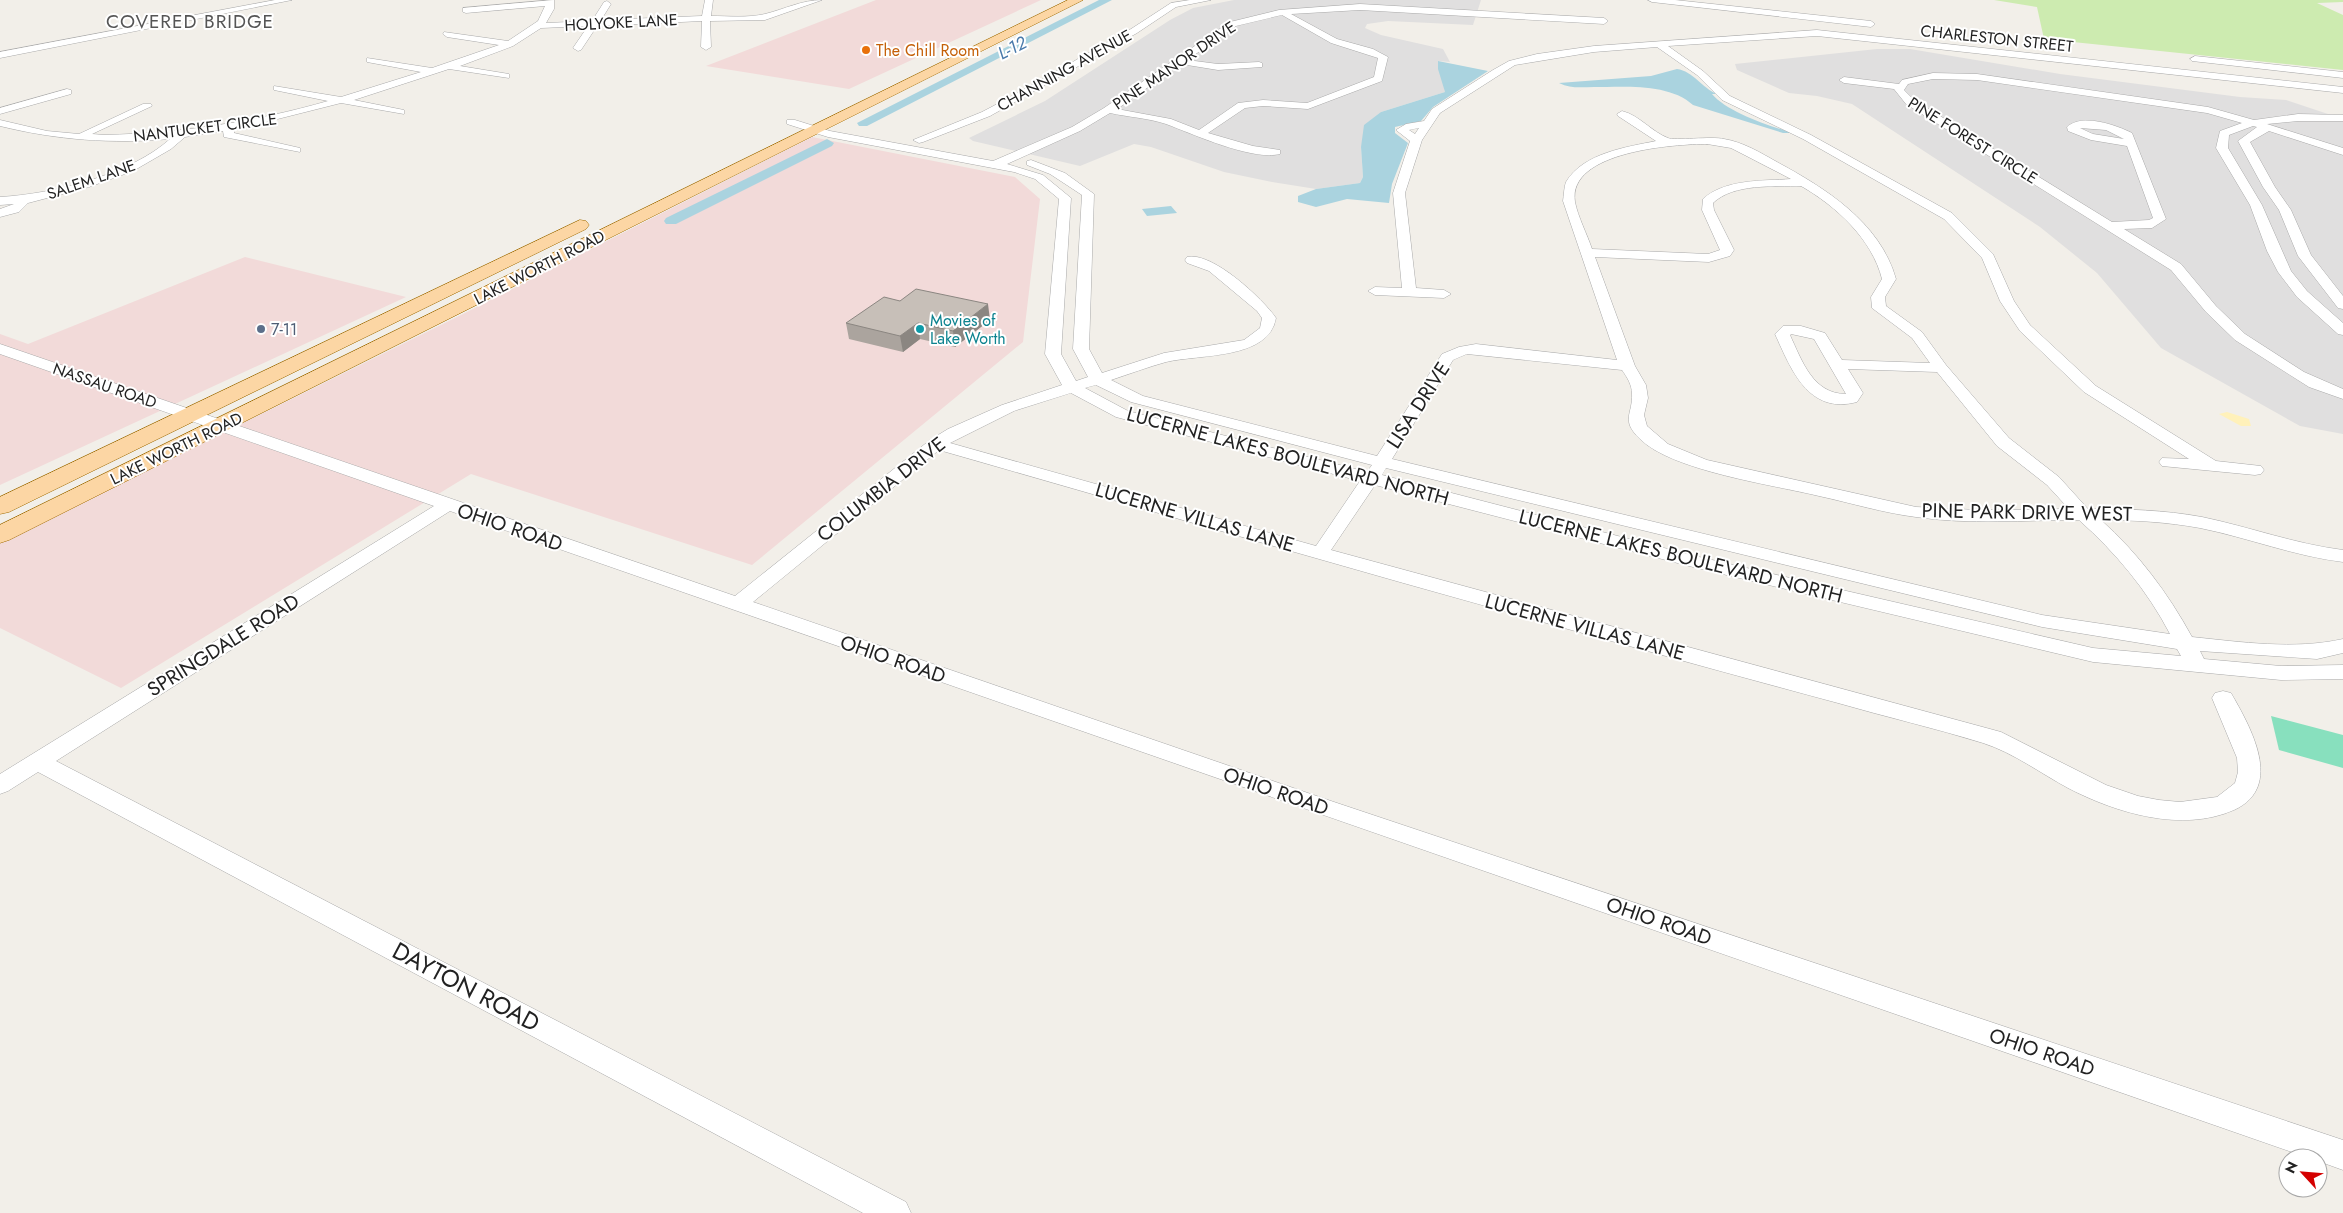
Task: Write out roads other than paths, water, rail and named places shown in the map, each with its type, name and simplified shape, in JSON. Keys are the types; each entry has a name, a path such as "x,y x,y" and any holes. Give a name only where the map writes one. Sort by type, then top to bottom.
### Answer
{"main road":[{"name":"LAKE WORTH ROAD","path":"774,130 1041,9 1077,0"},
{"name":"LAKE WORTH ROAD","path":"0,507 207,421 626,224 819,127 1041,9"},
{"path":"626,224 624,212 713,163"},
{"name":"LAKE WORTH ROAD","path":"0,535 207,421 595,218"}],"street":[{"path":"0,55 136,24 288,0"},
{"path":"706,47 706,18 709,0"},
{"name":"HOLYOKE LANE","path":"537,26 706,18 738,20 765,17 818,0"},
{"name":"CHANNING AVENUE","path":"919,140 986,114 1134,31 1174,5 1207,0"},
{"path":"1652,0 1882,25"},
{"path":"466,10 550,2 548,14 537,26"},
{"path":"578,48 608,4"},
{"name":"PINE MANOR DRIVE","path":"996,164 1076,129 1108,110 1233,24 1247,19 1360,7 1604,21"},
{"path":"1201,133 1242,105 1263,103 1308,106 1379,79 1383,57 1370,51 1334,41 1285,14"},
{"name":"NANTUCKET CIRCLE","path":"0,123 47,134 122,138 229,127 286,116 342,101 433,72 510,44 537,26"},
{"path":"447,34 510,44"},
{"path":"1409,292 1399,193 1416,140 1436,111 1512,63 1555,54 1803,34 1838,35 2343,90"},
{"path":"1660,45 1700,73 1726,98 1807,137 1934,206 1948,216 1988,257 2007,300 2025,328 2050,352 2090,389 2212,466"},
{"path":"2188,58 2343,75"},
{"path":"370,60 433,72"},
{"path":"1177,61 1225,67 1259,65"},
{"path":"449,66 506,76"},
{"name":"PINE FOREST CIRCLE","path":"2343,152 2323,143 2208,110 1977,76 1925,76 1908,80 1900,87 1900,93 1910,102 2176,267 2211,309 2240,337 2315,384 2343,394"},
{"path":"1844,80 1900,87"},
{"path":"278,88 400,112"},
{"path":"0,111 67,92"},
{"path":"77,137 148,106"},
{"path":"1108,110 1167,121 1213,139 1276,152"},
{"path":"1622,114 1669,144"},
{"path":"2343,118 2313,116 2253,123 2224,133 2222,148 2256,205 2274,251 2286,272 2302,294 2343,331"},
{"path":"791,122 1017,169 1039,177 1065,198 1053,354 1071,387"},
{"path":"2343,124 2312,123 2268,127 2257,131 2244,141 2269,187 2286,210 2305,256 2343,305"},
{"path":"1416,140 1402,133 1401,130 1410,126 1427,124"},
{"path":"229,127 228,135 296,150"},
{"path":"819,127 919,140 1042,165 1068,179 1088,194 1081,349 1096,379"},
{"name":"SALEM LANE","path":"0,201 20,201 99,179 131,167 167,148 183,133"},
{"name":"PINE PARK DRIVE WEST","path":"1941,368 1917,335 1906,325 1879,308 1878,297 1889,279 1885,263 1838,205 1742,148 1721,142 1704,140 1632,150 1600,159 1574,179 1568,197 1627,366 1638,384 1640,397 1636,417 1641,431 1663,449 1689,460 1916,512 1978,515 2142,514 2202,523 2311,552 2343,556"},
{"path":"2109,226 2152,224 2160,219 2130,143"},
{"path":"1589,253 1699,258 1718,256 1727,250 1708,210 1707,202 1709,198 1719,192 1735,188 1801,182"},
{"name":"SALEM LANE","path":"0,214 15,208 22,203 20,201"},
{"name":"COLUMBIA DRIVE","path":"738,606 936,444 975,422 1096,379 1180,354 1234,347 1249,343 1263,334 1267,329 1269,318 1262,308 1214,268 1192,260"},
{"path":"1375,292 1444,294"},
{"path":"1788,329 1801,330 1820,336 1837,364 1855,393 1851,399 1840,400 1822,397 1811,389 1782,334 1788,329"},
{"name":"NASSAU ROAD","path":"0,349 207,421"},
{"name":"LISA DRIVE","path":"1320,553 1376,470 1447,357 1454,353 1482,350 1627,366"},
{"path":"1837,364 1941,368 2003,442 2053,481 2082,513 2116,543 2160,599 2197,666"},
{"name":"LUCERNE LAKES BOULEVARD NORTH","path":"1096,379 1126,394 1162,407 1692,561 2092,655 2281,673 2343,672"},
{"name":"LUCERNE LAKES BOULEVARD NORTH","path":"1071,387 1122,414 2042,621 2183,643 2242,649 2317,652 2343,646"},
{"name":"OHIO ROAD","path":"207,421 738,606 2343,1155"},
{"name":"LUCERNE VILLAS LANE","path":"936,444 1320,553 1993,738 2012,745 2082,785 2128,802 2166,809 2195,810 2228,803 2239,795 2246,786 2250,774 2250,762 2223,698"},
{"path":"2168,462 2254,470"},
{"name":"SPRINGDALE ROAD","path":"0,784 447,505"},
{"name":"DAYTON ROAD","path":"37,761 895,1213"}],"water":[{"path":"1438,61 1488,71 1433,107 1421,121 1395,127 1395,133 1408,143 1392,184 1389,203 1347,199 1316,207 1298,202 1298,196 1316,189 1360,183 1363,177 1361,147 1364,125 1381,112 1445,92 1438,69"},
{"path":"1677,69 1693,76 1717,94 1712,94 1719,101 1738,113 1794,133 1783,133 1693,105 1672,93 1659,90 1633,87 1576,87 1559,83 1651,76"},
{"path":"1171,206 1177,213 1147,216 1142,209"}],"waterway":[{"name":"L-12","path":"863,123 1107,0"},
{"name":"L-12","path":"671,221 827,143"}],"place":[{"name":"The Chill Room","path":"866,50"},
{"name":"7-11","path":"261,329"},
{"name":"Movies of Lake Worth","path":"920,329"}],"district":[{"name":"COVERED BRIDGE","path":"190,21"}]}
